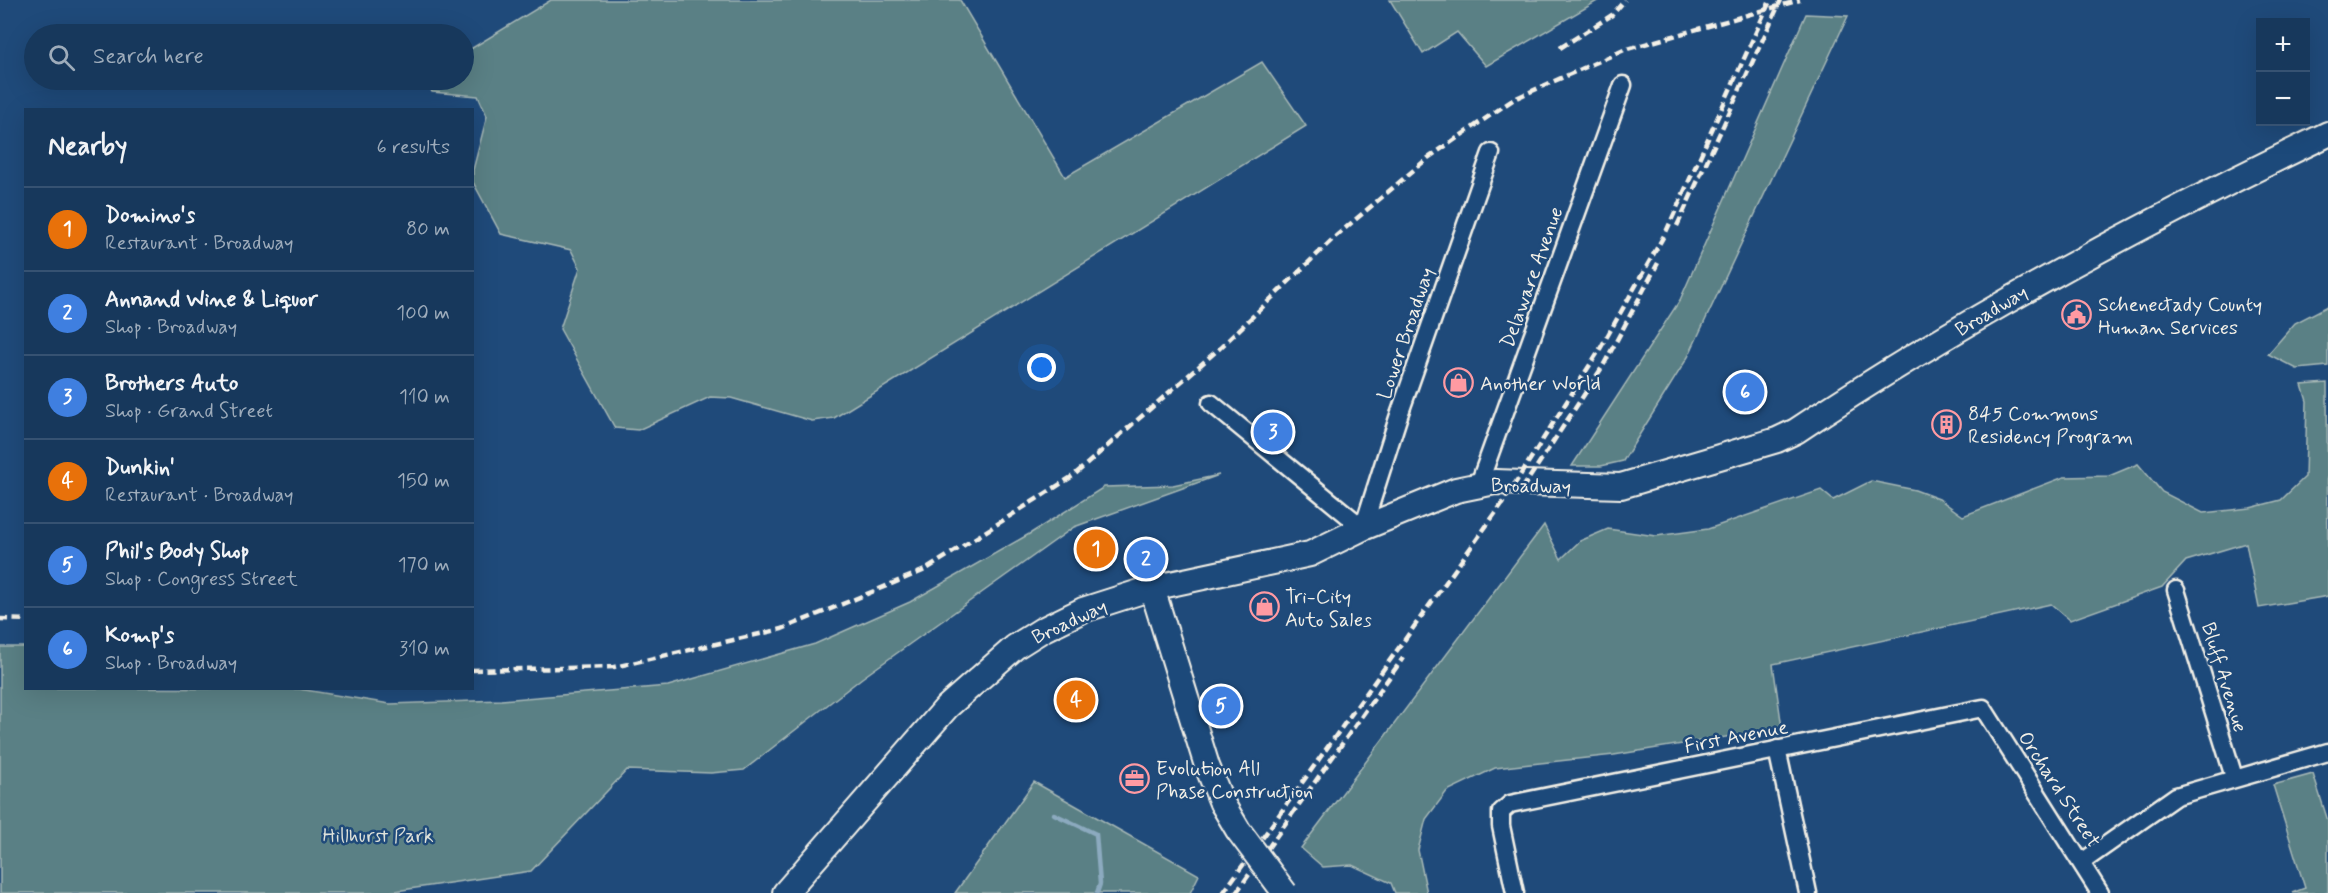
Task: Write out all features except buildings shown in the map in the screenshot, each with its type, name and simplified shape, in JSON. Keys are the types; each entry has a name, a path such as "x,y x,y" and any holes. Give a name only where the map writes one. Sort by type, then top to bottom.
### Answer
{"main road":[{"name":"Broadway","path":"785,893 947,707 1015,647 1042,630 1083,610 1152,588 1310,554 1363,528 1456,490 1479,484 1495,482 1622,486 1786,436 2009,298 2108,243 2328,134"},
{"path":"1152,588 1207,766 1222,803 1238,830 1285,893"}],"street":[{"name":"Delaware Avenue","path":"1479,484 1623,85"},
{"name":"Lower Broadway","path":"1363,528 1398,418 1491,153"},
{"path":"1211,403 1363,528"},
{"name":"Bluff Avenue","path":"2176,590 2234,777"},
{"name":"First Avenue","path":"1515,893 1501,826 1501,812 1510,804 1983,708"},
{"name":"Orchard Street","path":"1983,708 2100,893"},
{"path":"1777,749 1808,893"},
{"path":"2082,862 2176,796 2234,777 2328,752"}],"green space":[{"path":"551,0 960,0 1065,177 1262,62 1306,126 834,418 812,421 731,398 710,397 638,430 615,428 560,329 580,268 571,250 501,234 474,184 474,166 487,116 478,96 432,92 431,90 474,90 474,47"},
{"path":"1390,0 1599,0 1486,66 1457,32 1423,54"},
{"path":"1806,14 1848,16 1688,357 1623,461 1601,466 1572,466 1680,300"},
{"path":"2328,306 2328,366 2297,369 2268,354 2295,323"},
{"path":"2327,383 2328,596 2259,608 2246,543 2186,561 2162,587 2070,620 2051,604 1773,664 1782,728 1614,755 1495,768 1447,791 1426,819 1418,850 1427,893 1395,893 1391,883 1352,865 1323,867 1301,848 1544,525 1561,559 1580,541 1608,529 1656,536 1708,529 1821,490 1833,500 1871,481 1915,490 1939,499 1963,516 2064,477 2109,476 2138,464 2162,492 2203,513 2250,508 2281,500 2305,477 2307,401 2302,385"},
{"name":"Hillhurst Park","path":"1219,475 1074,527 862,678 744,770 711,773 627,770 531,871 382,893 0,893 0,647 24,647 24,690 305,690 390,704 501,700 668,686 815,644 910,602 1031,533 1104,487 1173,485"},
{"path":"2313,774 2328,821 2328,893 2292,893 2305,888 2273,785"},
{"path":"1034,782 1199,875 1190,893 955,893"}],"waterway":[{"path":"1054,814 1096,834 1100,884 1097,893"}],"railway":[{"path":"1560,48 1612,15 1625,0"},
{"path":"1677,226 1781,0"},
{"path":"474,670 614,667 782,629 925,570 1073,476 1220,348 1336,236 1428,158 1514,99 1624,50 1800,0"},
{"path":"1223,893 1502,504 1600,349 1666,232 1769,3"},
{"path":"1522,489 1603,366 1658,263"},
{"path":"0,619 24,620"},
{"path":"1236,893 1403,658"}],"place":[{"name":"Schenectady County Human Services","path":"2077,315"},
{"name":"Another World","path":"1459,383"},
{"name":"Komp's","path":"1745,392"},
{"name":"845 Commons Residency Program","path":"1947,425"},
{"name":"Brothers Auto","path":"1273,432"},
{"name":"Domino's","path":"1096,549"},
{"name":"Annand Wine & Liquor","path":"1146,559"},
{"name":"Tri-City Auto Sales","path":"1264,607"},
{"name":"Dunkin'","path":"1076,700"},
{"name":"Phil's Body Shop","path":"1221,706"},
{"name":"Evolution All Phase Construction","path":"1135,779"}]}
